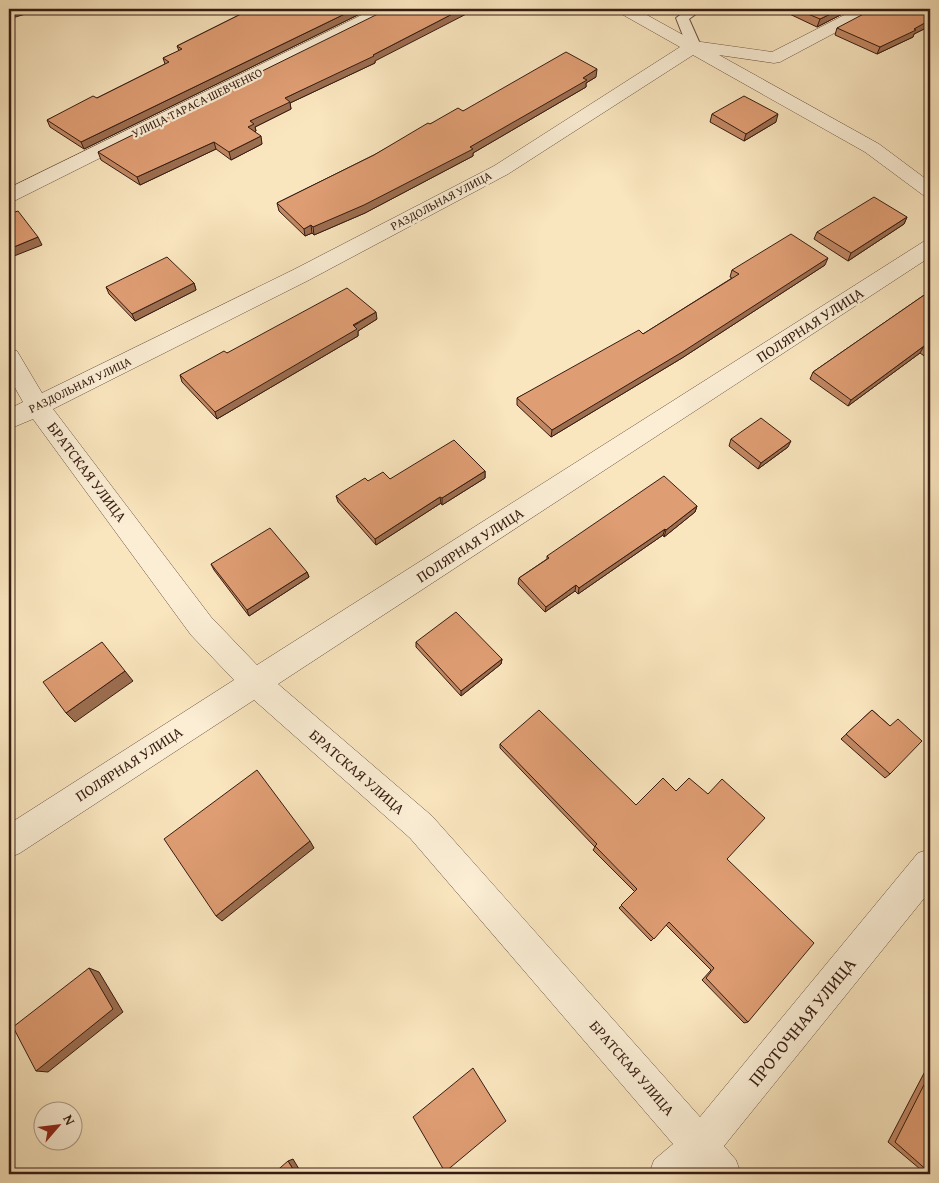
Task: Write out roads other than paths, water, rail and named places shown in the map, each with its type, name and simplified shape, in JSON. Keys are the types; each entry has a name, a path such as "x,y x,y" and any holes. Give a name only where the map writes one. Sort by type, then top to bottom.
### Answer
{"street":[{"name":"УЛИЦА ТАРАСА ШЕВЧЕНКО","path":"9,196 386,9"},
{"path":"624,9 694,46 872,148 930,191"},
{"path":"694,46 774,58 868,9"},
{"name":"РАЗДОЛЬНАЯ УЛИЦА","path":"9,420 301,275 501,170 694,46"},
{"name":"ПОЛЯРНАЯ УЛИЦА","path":"9,842 930,247"},
{"name":"БРАТСКАЯ УЛИЦА","path":"9,358 38,406 201,626 256,683 421,827 711,1160"},
{"name":"ПРОТОЧНАЯ УЛИЦА","path":"668,1174 711,1160 930,865"}],"lane":[{"path":"694,46 682,18 698,9"}]}
